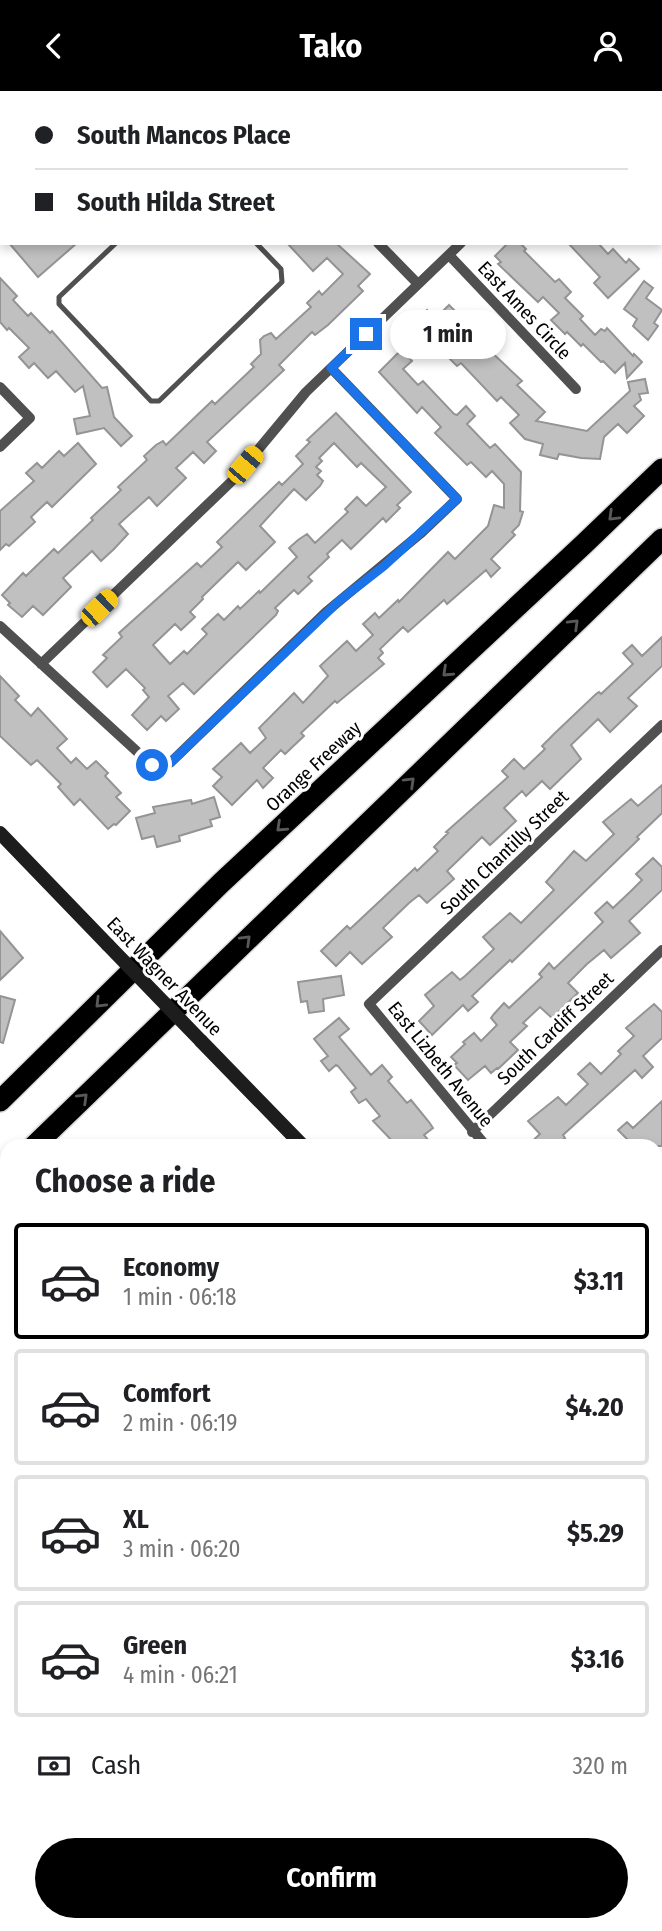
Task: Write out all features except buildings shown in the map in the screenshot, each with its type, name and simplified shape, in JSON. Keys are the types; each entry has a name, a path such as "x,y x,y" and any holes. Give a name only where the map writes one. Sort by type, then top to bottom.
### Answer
{"highway":[{"name":"Orange Freeway","path":"0,1101 221,883 662,469"},
{"path":"41,1139 662,539"}],"street":[{"path":"380,245 418,284"},
{"path":"41,664 233,480 283,418 331,368 459,245"},
{"name":"East Ames Circle","path":"449,255 576,389"},
{"path":"0,626 152,765 162,768 171,762 351,590 384,566 457,499 331,368"},
{"path":"0,387 30,418 0,447"},
{"name":"South Chantilly Street","path":"369,1004 662,725"},
{"name":"East Wagner Avenue","path":"0,833 296,1139"},
{"name":"South Cardiff Street","path":"472,1132 662,950"},
{"name":"East Lizbeth Avenue","path":"369,1004 479,1139"}],"lane":[{"path":"114,245 60,297 59,304 151,401 159,401 282,282 281,269 258,245"}],"route":[{"path":"152,765 162,768 171,762 339,601 384,566 457,499 331,368 366,334"}]}
